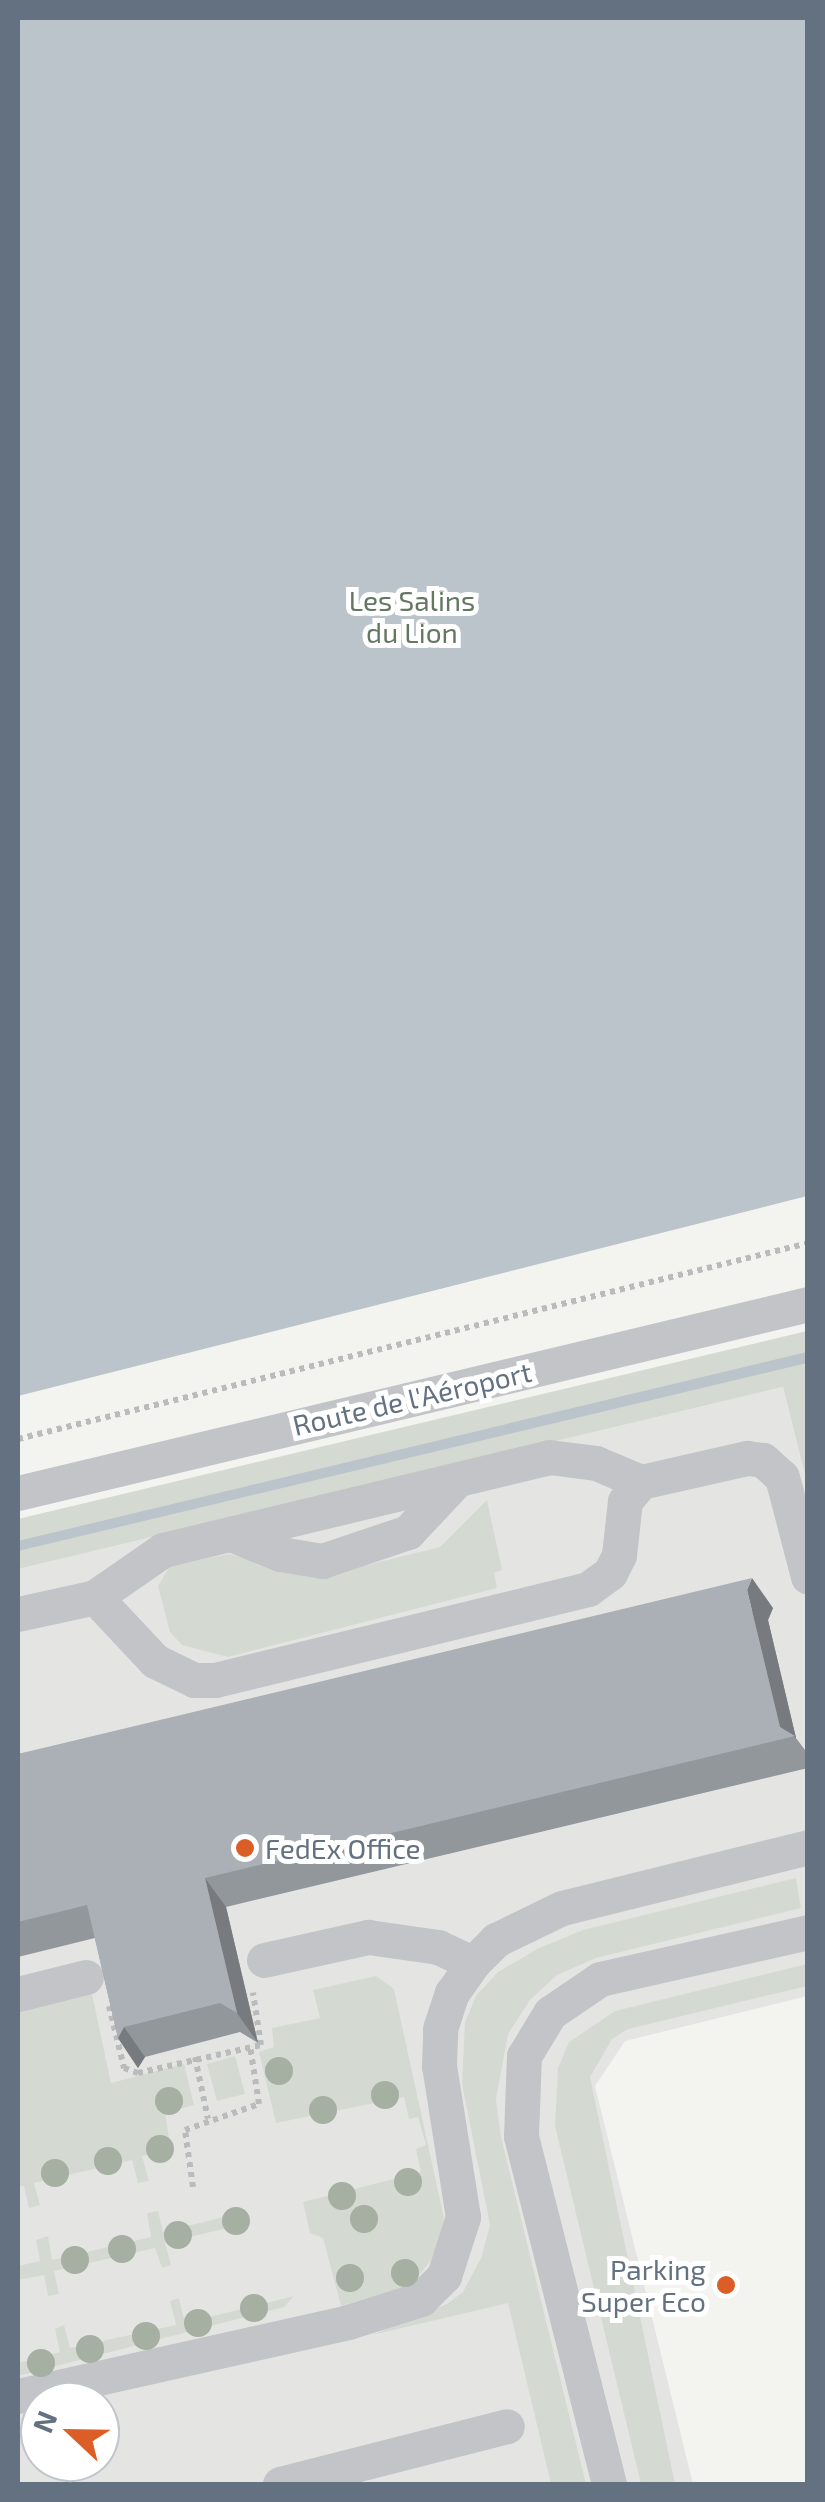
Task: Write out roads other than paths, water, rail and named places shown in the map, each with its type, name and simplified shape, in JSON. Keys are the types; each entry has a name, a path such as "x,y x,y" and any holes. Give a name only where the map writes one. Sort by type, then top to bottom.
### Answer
{"street":[{"name":"Route de l'Aéroport","path":"18,1493 808,1304"},
{"path":"18,1614 95,1596 146,1557 458,1478 570,1456 641,1482 747,1458 774,1466 808,1577"},
{"path":"231,1534 280,1554 322,1561 408,1532 458,1478"},
{"path":"95,1596 155,1660 194,1680 214,1680 588,1589 610,1573 619,1555 625,1501 641,1482"},
{"path":"18,2396 348,2322 421,2299 444,2276 463,2217 439,2066 440,2028 452,1993 473,1963 496,1940 562,1908 807,1848"},
{"path":"609,2484 521,2136 524,2056 550,2013 600,1979 808,1932"},
{"path":"256,1967 368,1937 438,1947 473,1963"},
{"path":"18,1994 86,1977"},
{"path":"280,2484 507,2426"}],"place":[{"name":"FedEx Office","path":"245,1848"},
{"name":"Parking Super Eco","path":"726,2285"}],"park label":[{"name":"Les Salins du Lion","path":"412,616"}]}
